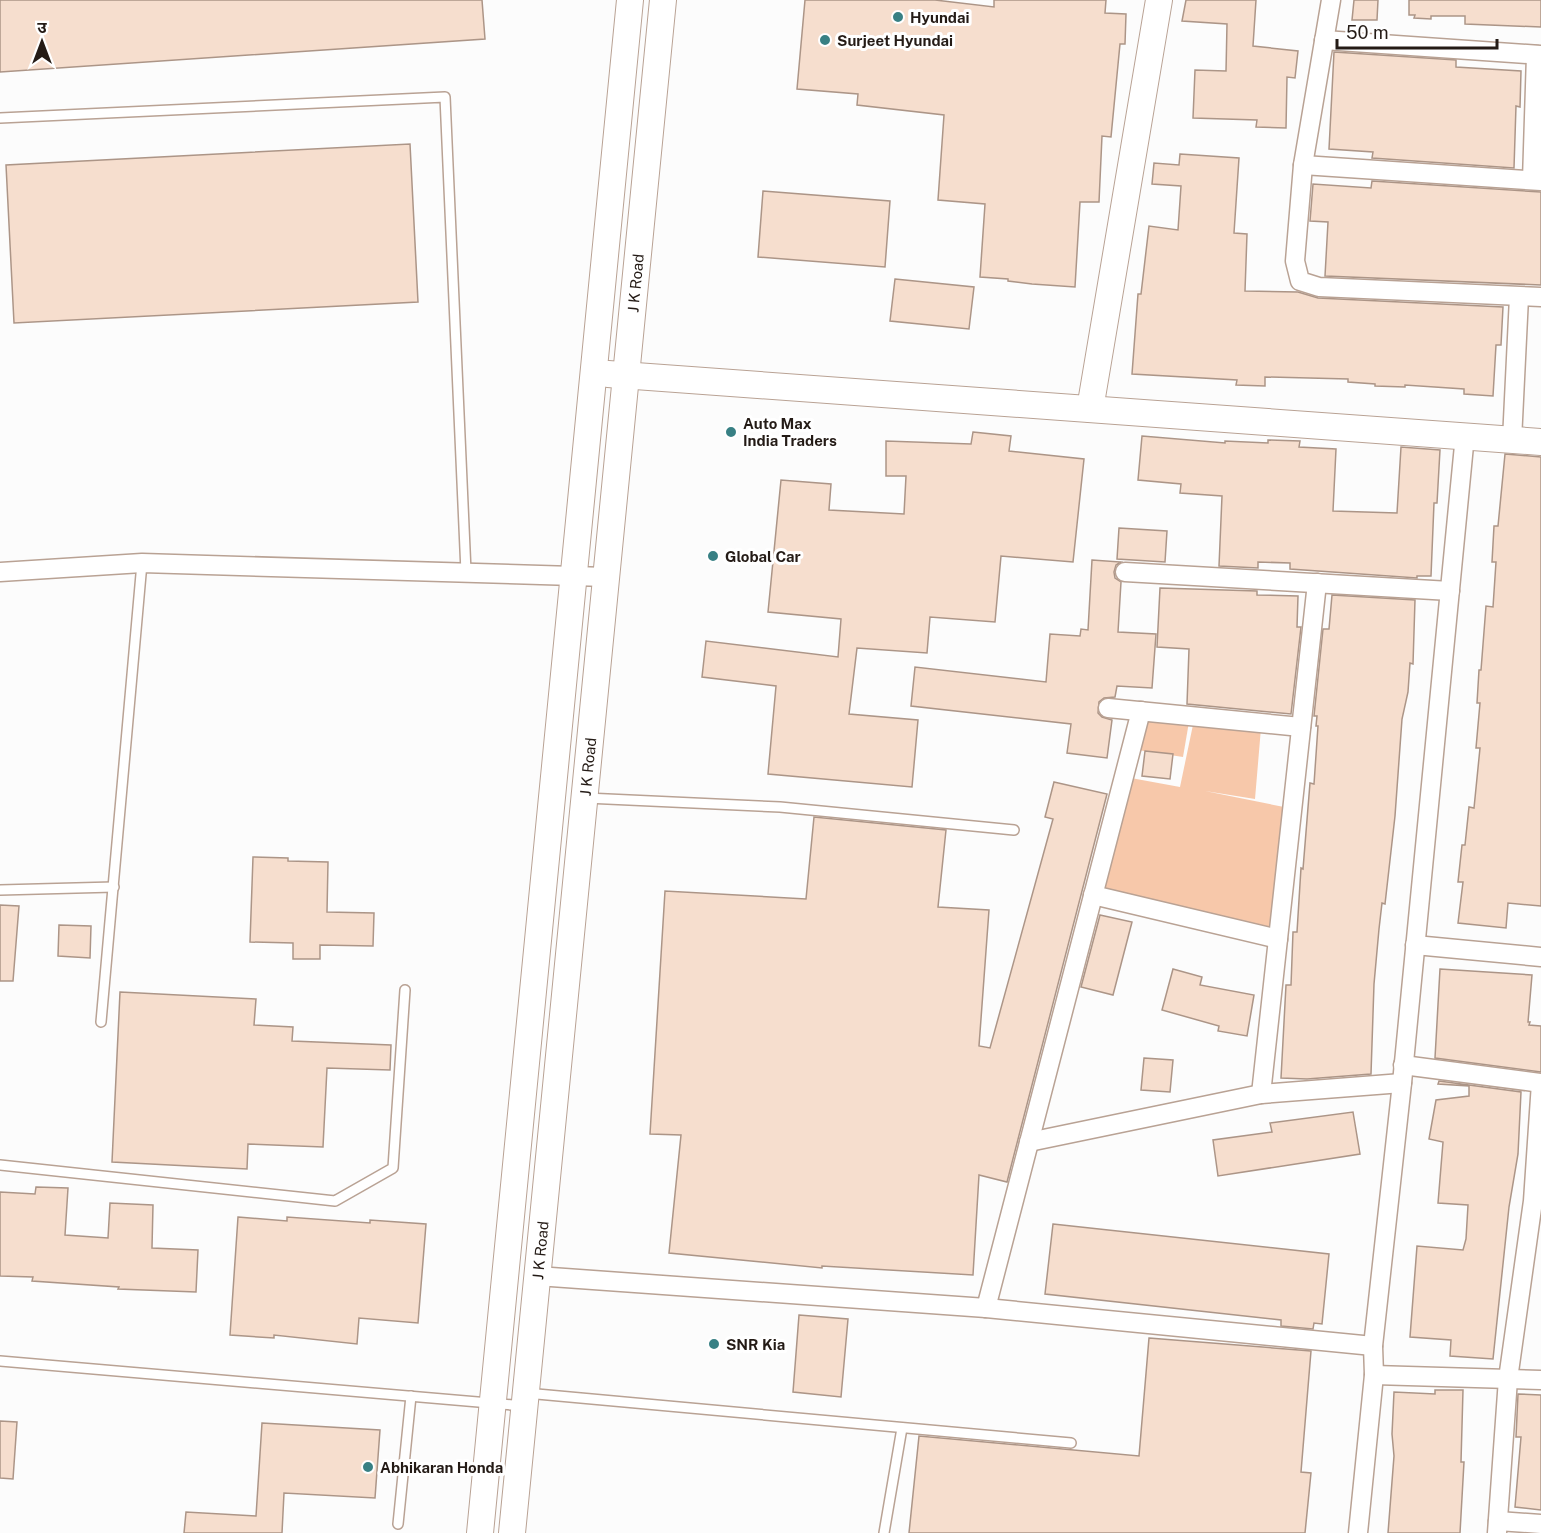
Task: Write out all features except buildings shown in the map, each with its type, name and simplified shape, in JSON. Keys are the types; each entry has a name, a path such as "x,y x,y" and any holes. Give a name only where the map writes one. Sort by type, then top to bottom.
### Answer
{"main road":[{"name":"J K Road","path":"480,1533 630,0"},
{"name":"J K Road","path":"512,1533 663,0"},
{"path":"1090,409 1159,0"},
{"path":"593,372 1541,442"},
{"path":"503,1297 536,1288"}],"street":[{"path":"1331,0 1303,165 1295,261 1300,281 1319,287 1541,297"},
{"path":"1303,165 1536,181 1538,55 1324,40"},
{"path":"1512,440 1519,297"},
{"path":"1358,1533 1374,1375 1373,1346 1465,435"},
{"path":"0,572 142,563 606,577"},
{"path":"1125,572 1450,591"},
{"path":"1261,1094 1317,583"},
{"path":"1108,708 1301,727"},
{"path":"986,1308 1141,711"},
{"path":"1093,895 1278,939"},
{"path":"1415,945 1541,957"},
{"path":"1029,1142 1261,1094 1402,1074 1541,1083 1537,1201 1508,1379 1497,1527 1541,1524"},
{"path":"536,1288 986,1308 1373,1346"},
{"path":"1374,1375 1541,1380"}],"lane":[{"path":"0,118 445,97 466,572"},
{"path":"101,1022 142,563"},
{"path":"584,798 780,807 1014,830"},
{"path":"0,890 114,886"},
{"path":"0,1165 335,1201 393,1168 405,990"},
{"path":"0,1361 493,1403 525,1399 1071,1443"},
{"path":"398,1524 411,1396"},
{"path":"884,1533 902,1428"}],"shaded area":[{"path":"1141,711 1190,716 1183,757 1131,749"},
{"path":"1194,720 1261,728 1255,799 1205,791 1284,807 1272,931 1099,893 1131,778 1180,787"}],"place":[{"name":"Hyundai","path":"898,17"},
{"name":"Surjeet Hyundai","path":"825,40"},
{"name":"Auto Max India Traders","path":"731,432"},
{"name":"Global Car","path":"713,556"},
{"name":"SNR Kia","path":"714,1344"},
{"name":"Abhikaran Honda","path":"368,1467"}]}
